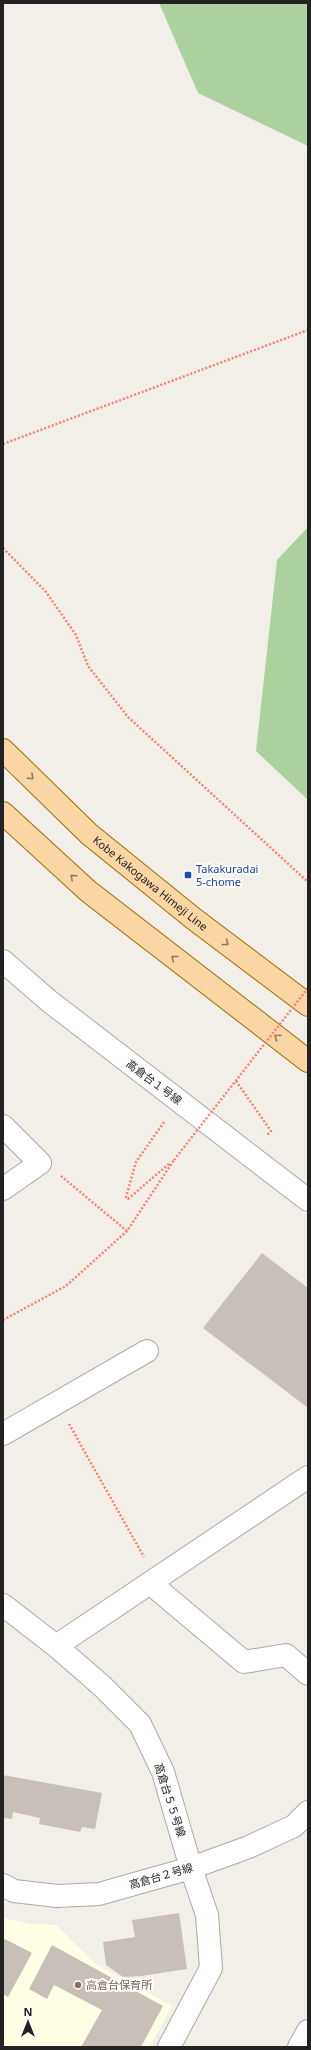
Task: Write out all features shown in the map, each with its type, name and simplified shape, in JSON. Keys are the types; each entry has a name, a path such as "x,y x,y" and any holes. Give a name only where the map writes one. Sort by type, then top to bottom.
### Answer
{"main road":[{"name":"Kobe Kakogawa Himeji Line","path":"3,750 89,834 194,919 308,1005"},
{"path":"3,813 88,891 308,1061"}],"street":[{"name":"高倉台１号線","path":"3,960 49,1001 308,1200"},
{"path":"3,1126 40,1163 3,1189"},
{"path":"3,1434 147,1351"},
{"path":"56,1646 308,1477"},
{"path":"153,1581 244,1662 286,1655 308,1674"},
{"name":"高倉台５５号線","path":"3,1605 56,1646 102,1686 140,1724 163,1772 190,1868 207,1916 211,1968 169,2047"},
{"name":"高倉台２号線","path":"3,1885 14,1891 57,1896 99,1894 190,1868 250,1847 294,1826 308,1812"},
{"path":"299,2047 308,2031"}],"path":[{"path":"3,444 308,330"},
{"path":"3,548 46,592 76,635 88,666 128,717 308,882"},
{"path":"3,1320 66,1286 127,1231 174,1160 308,988"},
{"path":"236,1081 271,1131"},
{"path":"164,1122 136,1162 126,1197 128,1199 174,1160"},
{"path":"40,1163 69,1180 127,1231"},
{"path":"58,1402 153,1581"}],"shaded area":[{"name":"高倉台保育所","path":"3,1918 31,1924 56,1925 97,1965 172,2006 150,2047 3,2047"}],"green space":[{"path":"159,3 308,3 308,146 198,93"},
{"path":"308,527 308,800 256,751 277,560"}],"building":[{"path":"262,1253 308,1288 308,1408 203,1328"},
{"path":"3,1775 102,1793 95,1829 82,1827 80,1832 39,1824 40,1818 13,1812 12,1819 3,1818"},
{"path":"179,1913 187,1969 141,1976 123,1977 106,1965 103,1942 135,1937 132,1920"},
{"path":"3,1938 32,1953 8,1997 3,1994"},
{"path":"52,1945 163,2006 141,2047 81,2047 102,2010 54,1985 47,1999 29,1989"}],"place":[{"name":"Takakuradai 5-chome","path":"188,875"},
{"name":"高倉台保育所","path":"78,1985"}]}
